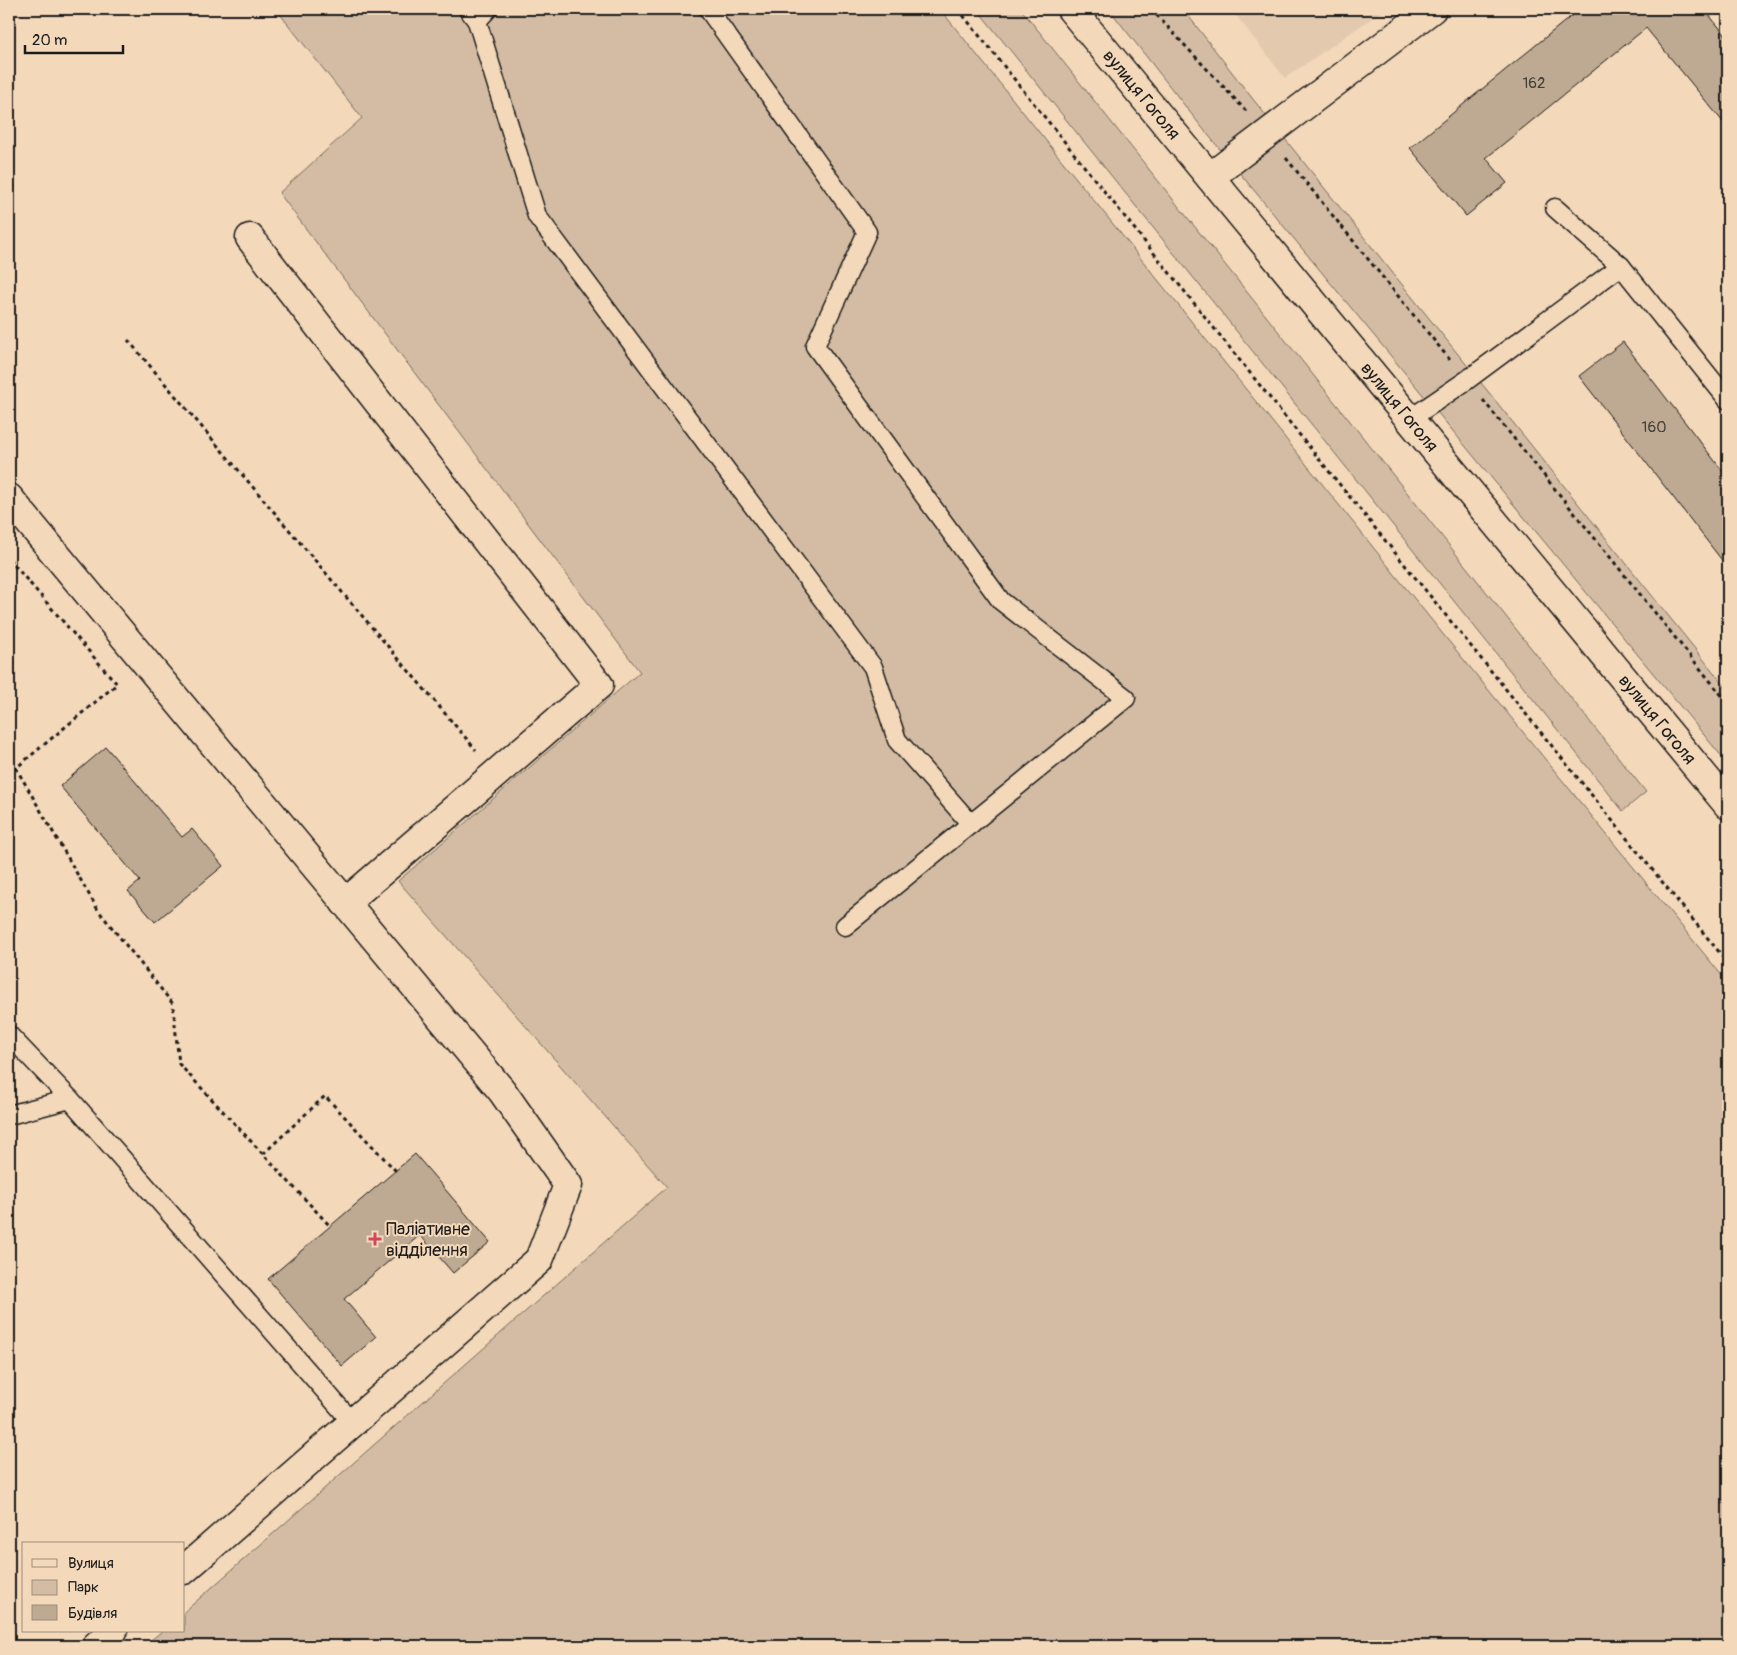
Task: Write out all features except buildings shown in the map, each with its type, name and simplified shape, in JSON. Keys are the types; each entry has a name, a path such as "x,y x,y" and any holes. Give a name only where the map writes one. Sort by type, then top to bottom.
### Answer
{"street":[{"name":"вулиця Гоголя","path":"1071,9 1728,805"},
{"path":"1210,177 1432,9"},
{"path":"250,238 599,686 346,903"},
{"path":"9,498 502,1091 568,1185 539,1260 185,1569"},
{"path":"96,1646 112,1632"}],"lane":[{"path":"708,9 867,232 815,346 1001,600 1126,698 845,926"},
{"path":"478,13 537,216 874,667 897,740 971,824"},
{"path":"1555,208 1621,266 1728,400"},
{"path":"1410,419 1467,380 1621,266"},
{"path":"9,1035 70,1099 353,1423"},
{"path":"9,1115 70,1099"}],"path":[{"path":"958,9 1325,467 1728,964"},
{"path":"1151,9 1267,135 1728,703"},
{"path":"128,340 496,774"},
{"path":"9,559 117,684 9,775"},
{"path":"16,768 98,910 174,1004 179,1064 330,1226"},
{"path":"264,1154 325,1096 396,1171"}],"shaded area":[{"path":"1231,9 1385,9 1285,78"}],"green space":[{"path":"276,9 940,9 1442,633 1728,983 1728,1646 144,1646 161,1632 185,1632 185,1611 667,1187 398,881 640,672 279,193 362,118"},
{"path":"977,9 1021,9 1646,792 1623,811"},
{"path":"1109,9 1183,9 1252,98 1728,690 1728,764 1200,125"}],"place":[{"name":"Паліативне відділення","path":"375,1239"}]}
